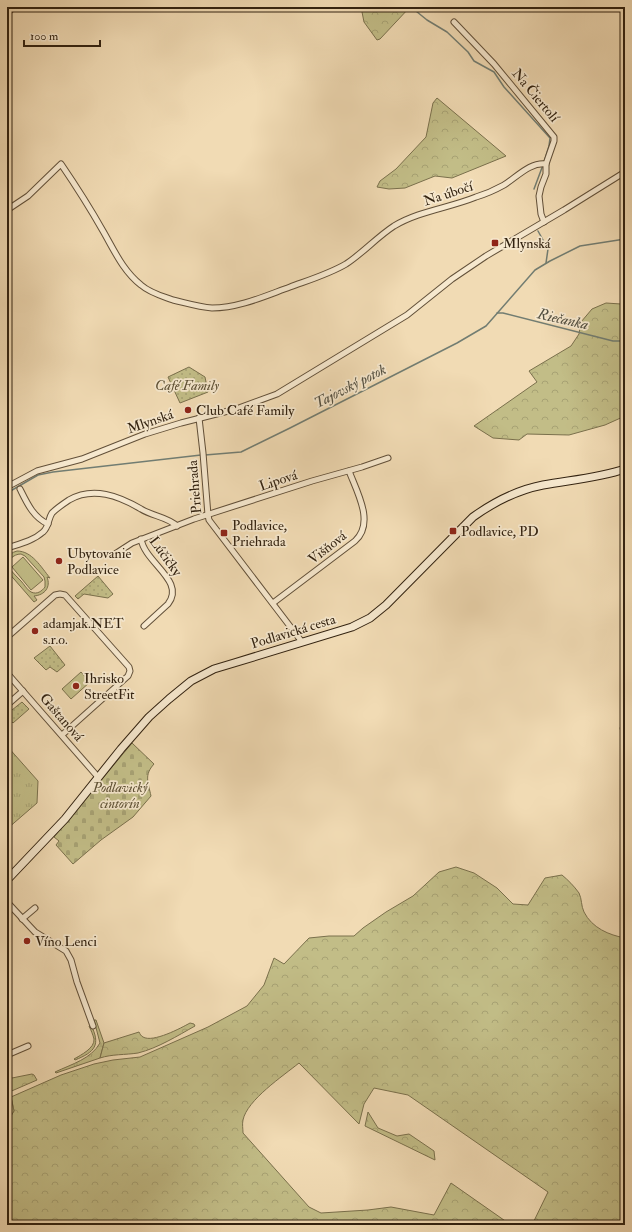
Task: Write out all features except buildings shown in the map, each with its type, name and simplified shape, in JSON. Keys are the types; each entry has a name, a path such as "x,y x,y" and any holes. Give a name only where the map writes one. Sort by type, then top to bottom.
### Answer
{"main road":[{"name":"Podlavická cesta","path":"7,880 64,819 150,717 192,681 214,669 362,622 378,612 456,533 495,502 523,490 542,485 612,473 625,469"}],"street":[{"path":"7,12 14,7"},
{"name":"Na Čiertolí","path":"454,22 494,64 552,133 554,142 544,164 546,174 539,196 541,214 544,222"},
{"name":"Na úbočí","path":"7,210 28,196 61,164 79,191 116,254 131,276 141,286 163,297 212,308 245,303 312,279 345,264 393,226 406,220 466,201 494,190 524,170 544,164"},
{"name":"Mlynská","path":"7,487 37,471 82,459 145,434 253,404 288,388 407,315 463,271 625,172"},
{"name":"Priehrada","path":"199,418 209,520 302,642"},
{"name":"Lipová","path":"141,540 208,515 388,458"},
{"name":"Višňová","path":"273,603 361,535 364,527 364,513 349,471"},
{"path":"20,489 35,514 42,522 48,524"},
{"path":"7,548 40,535 47,528 49,518 52,513 64,503 78,496 91,493 105,494 120,498 151,514 169,520 177,526"},
{"name":"Lúčičky","path":"115,554 128,545 141,540 145,551 171,583 174,591 168,604 144,626"},
{"path":"7,637 55,595 65,595 129,667 130,671 128,676 62,734"},
{"name":"Gaštanová","path":"7,673 62,734 98,777"},
{"path":"7,705 23,691"},
{"path":"7,902 35,932 66,951 71,960 77,982 93,1026"},
{"path":"22,919 36,908"},
{"path":"7,1054 28,1046"}],"green space":[{"path":"361,7 410,7 380,39 377,40 364,22"},
{"path":"437,98 506,156 452,178 435,176 405,188 389,189 377,187 380,181 396,169 426,137 433,103"},
{"path":"606,303 621,304 625,307 625,416 605,425 569,435 527,434 519,440 493,438 474,426 537,382 529,371 571,346 579,334 581,322 592,309"},
{"name":"Café Family","path":"189,367 205,377 208,392 180,403 168,377"},
{"path":"13,552 22,552 32,557 50,578 47,577 48,587 46,590 41,594 34,596 37,600 34,602 7,571 8,558","holes":["18,554 25,556 44,577 45,587 39,592 33,593 30,591 10,569 9,563 11,558"]},
{"path":"23,557 43,580 31,590 12,567"},
{"path":"98,576 113,594 108,598 84,594 78,599 75,596"},
{"path":"50,646 65,665 57,672 50,667 46,670 34,658"},
{"name":"Ihrisko StreetFit","path":"81,672 90,682 71,699 62,689"},
{"path":"22,702 29,709 13,723 7,717 7,714"},
{"path":"625,717 625,751 620,728"},
{"name":"Podlavický cintorín","path":"132,743 154,764 148,775 151,796 133,817 101,840 73,864 56,845 59,841 54,837"},
{"path":"7,746 38,781 37,803 7,829"},
{"path":"625,751 625,796 621,767"},
{"path":"456,867 474,873 497,888 513,904 528,905 545,878 562,875 579,893 582,907 587,918 607,933 625,938 625,1225 532,1225 548,1192 408,1095 374,1088 364,1104 359,1124 299,1063 275,1081 251,1104 243,1120 243,1133 309,1207 321,1213 391,1207 434,1215 451,1183 511,1225 7,1225 7,1122 14,1111 11,1097 61,1075 94,1064 140,1057 208,1027 247,1006 264,985 274,958 284,964 309,938 354,936 386,912 413,896 439,872"},
{"path":"94,1020 96,1020 104,1043 100,1058 56,1073 55,1072 86,1057 96,1049 100,1043"},
{"path":"190,1023 194,1024 195,1026 153,1048 138,1053 100,1058 104,1043 139,1032 142,1037 160,1037"},
{"path":"91,1025 96,1038 96,1043 91,1051 75,1060 74,1059 90,1048 94,1042 94,1037 89,1026"},
{"path":"32,1074 37,1080 7,1093 7,1079"},
{"path":"11,1097 14,1111 7,1122 7,1099"},
{"path":"368,1112 378,1128 397,1136 409,1134 434,1151 435,1160 365,1126"}],"waterway":[{"path":"411,7 427,20 447,32 468,52 474,61 494,72 504,87 550,138 544,162"},
{"path":"534,189 543,165"},
{"path":"538,231 548,249 546,263"},
{"name":"Tajovský potok","path":"205,455 241,452 457,343 486,326 535,270 580,246 625,239"},
{"name":"Riečanka","path":"497,313 503,313 613,341 625,341"},
{"name":"Tajovský potok","path":"7,493 38,475 53,472 201,455"}],"place":[{"name":"Mlynská","path":"495,243"},
{"name":"Club Café Family","path":"188,410"},
{"name":"Podlavice, PD","path":"453,531"},
{"name":"Podlavice, Priehrada","path":"224,533"},
{"name":"Ubytovanie Podlavice","path":"59,561"},
{"name":"adamjak.NET s.r.o.","path":"35,631"},
{"name":"Ihrisko StreetFit","path":"76,686"},
{"name":"Víno Lenci","path":"27,941"}]}
